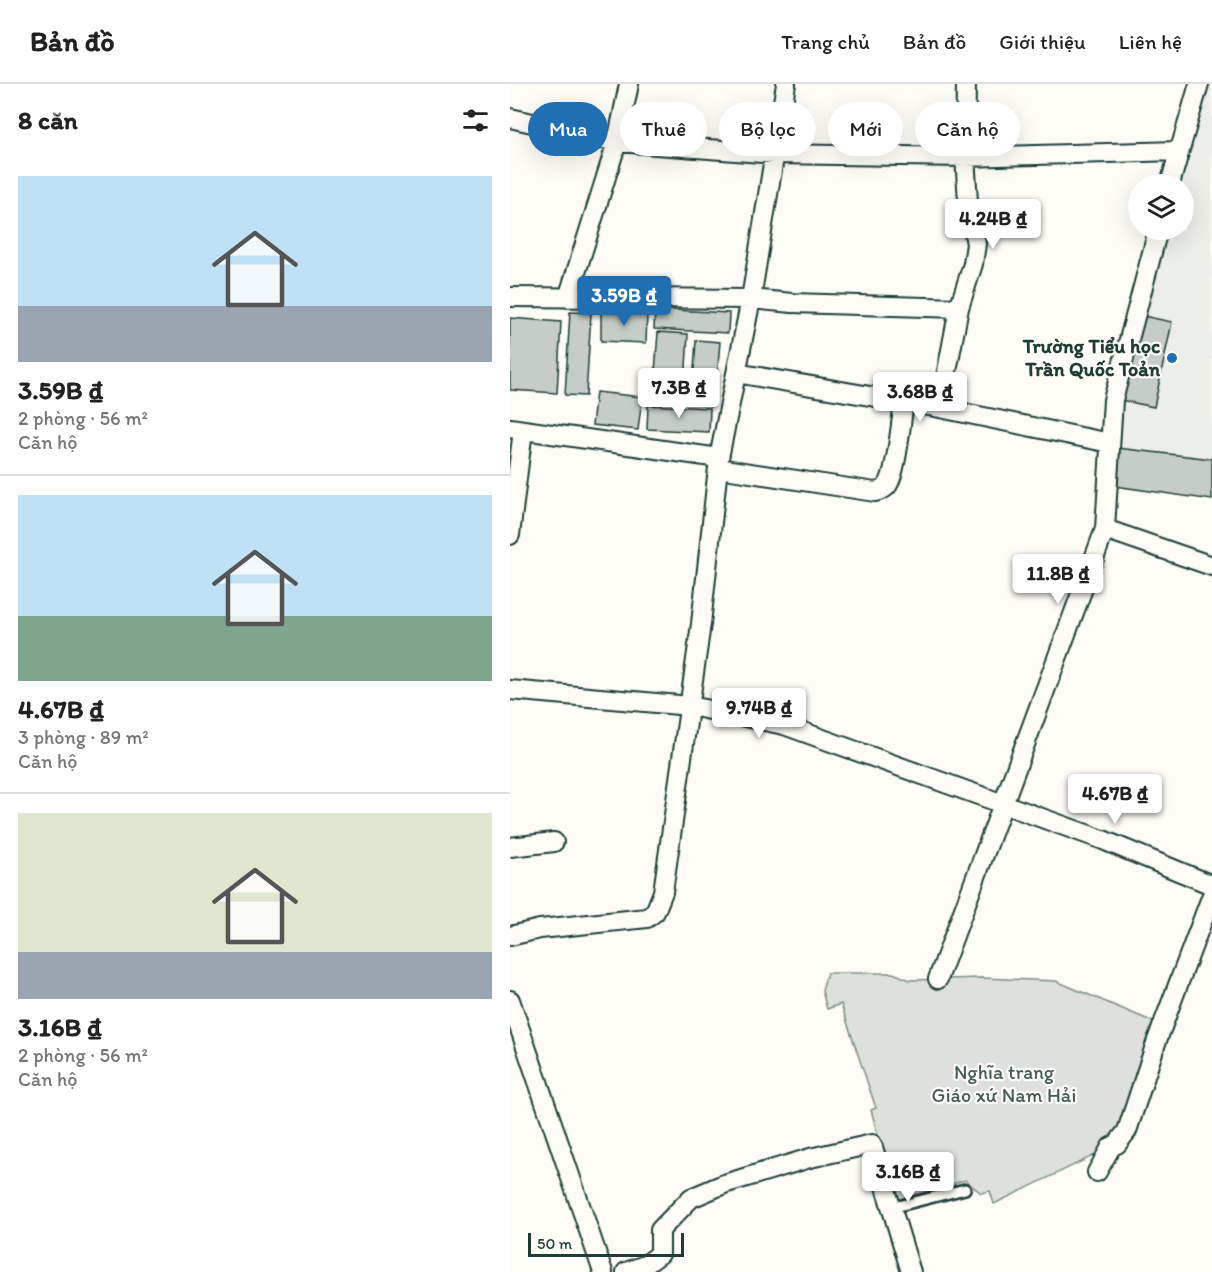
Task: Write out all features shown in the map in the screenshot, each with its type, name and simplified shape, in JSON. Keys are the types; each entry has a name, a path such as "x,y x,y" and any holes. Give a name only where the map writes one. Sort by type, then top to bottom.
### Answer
{"street":[{"path":"568,298 617,142 629,84"},
{"path":"783,102 786,84"},
{"path":"940,408 959,308 973,264 976,244 968,201 965,157 966,84"},
{"path":"1173,174 1199,84"},
{"path":"510,118 617,142 719,150"},
{"path":"816,155 965,157 1179,151"},
{"path":"510,936 540,929 647,918 655,912 663,892 690,706 718,463 751,299 774,156"},
{"path":"938,979 1105,529 1113,400 1155,240"},
{"path":"510,297 751,299 792,303 959,308"},
{"path":"736,373 940,408 1110,443"},
{"path":"510,535 516,429 875,492 887,486 893,474 904,402"},
{"path":"1105,529 1212,566"},
{"path":"510,690 690,706 784,725 1103,840 1212,885"},
{"path":"510,847 554,842"},
{"path":"1097,1172 1111,1147 1117,1144 1127,1131 1156,1043 1212,895"},
{"path":"510,1000 520,1040 603,1272"},
{"path":"626,1272 645,1265 660,1254 660,1230 692,1198 724,1184 810,1158 872,1144 910,1272"}],"lane":[{"path":"891,1208 965,1189"}],"shaded area":[{"name":"Trường Tiểu học Trần Quốc Toản","path":"1207,84 1212,84 1212,500 1115,486 1120,400 1163,240 1194,240 1194,174 1181,174"}],"green space":[{"name":"Nghĩa trang Giáo xứ Nam Hải","path":"827,973 893,973 910,980 982,978 1056,981 1156,1023 1121,1127 1099,1153 994,1204 990,1191 981,1193 965,1180 896,1200 871,1110 876,1108 841,1004 827,1009 822,991"}],"building":[{"path":"655,309 729,313 728,333 654,329"},
{"path":"570,312 591,313 586,396 565,395"},
{"path":"601,312 647,314 646,343 601,341"},
{"path":"1143,316 1172,322 1154,407 1120,400"},
{"path":"510,318 561,322 557,393 510,390"},
{"path":"658,332 688,334 684,401 653,399"},
{"path":"696,340 720,342 715,401 692,399"},
{"path":"596,392 642,397 638,430 592,425"},
{"path":"648,405 710,408 709,432 647,429"},
{"path":"1117,448 1212,459 1212,500 1115,486"}],"place":[{"name":"Trường Tiểu học Trần Quốc Toản","path":"1172,358"}]}
